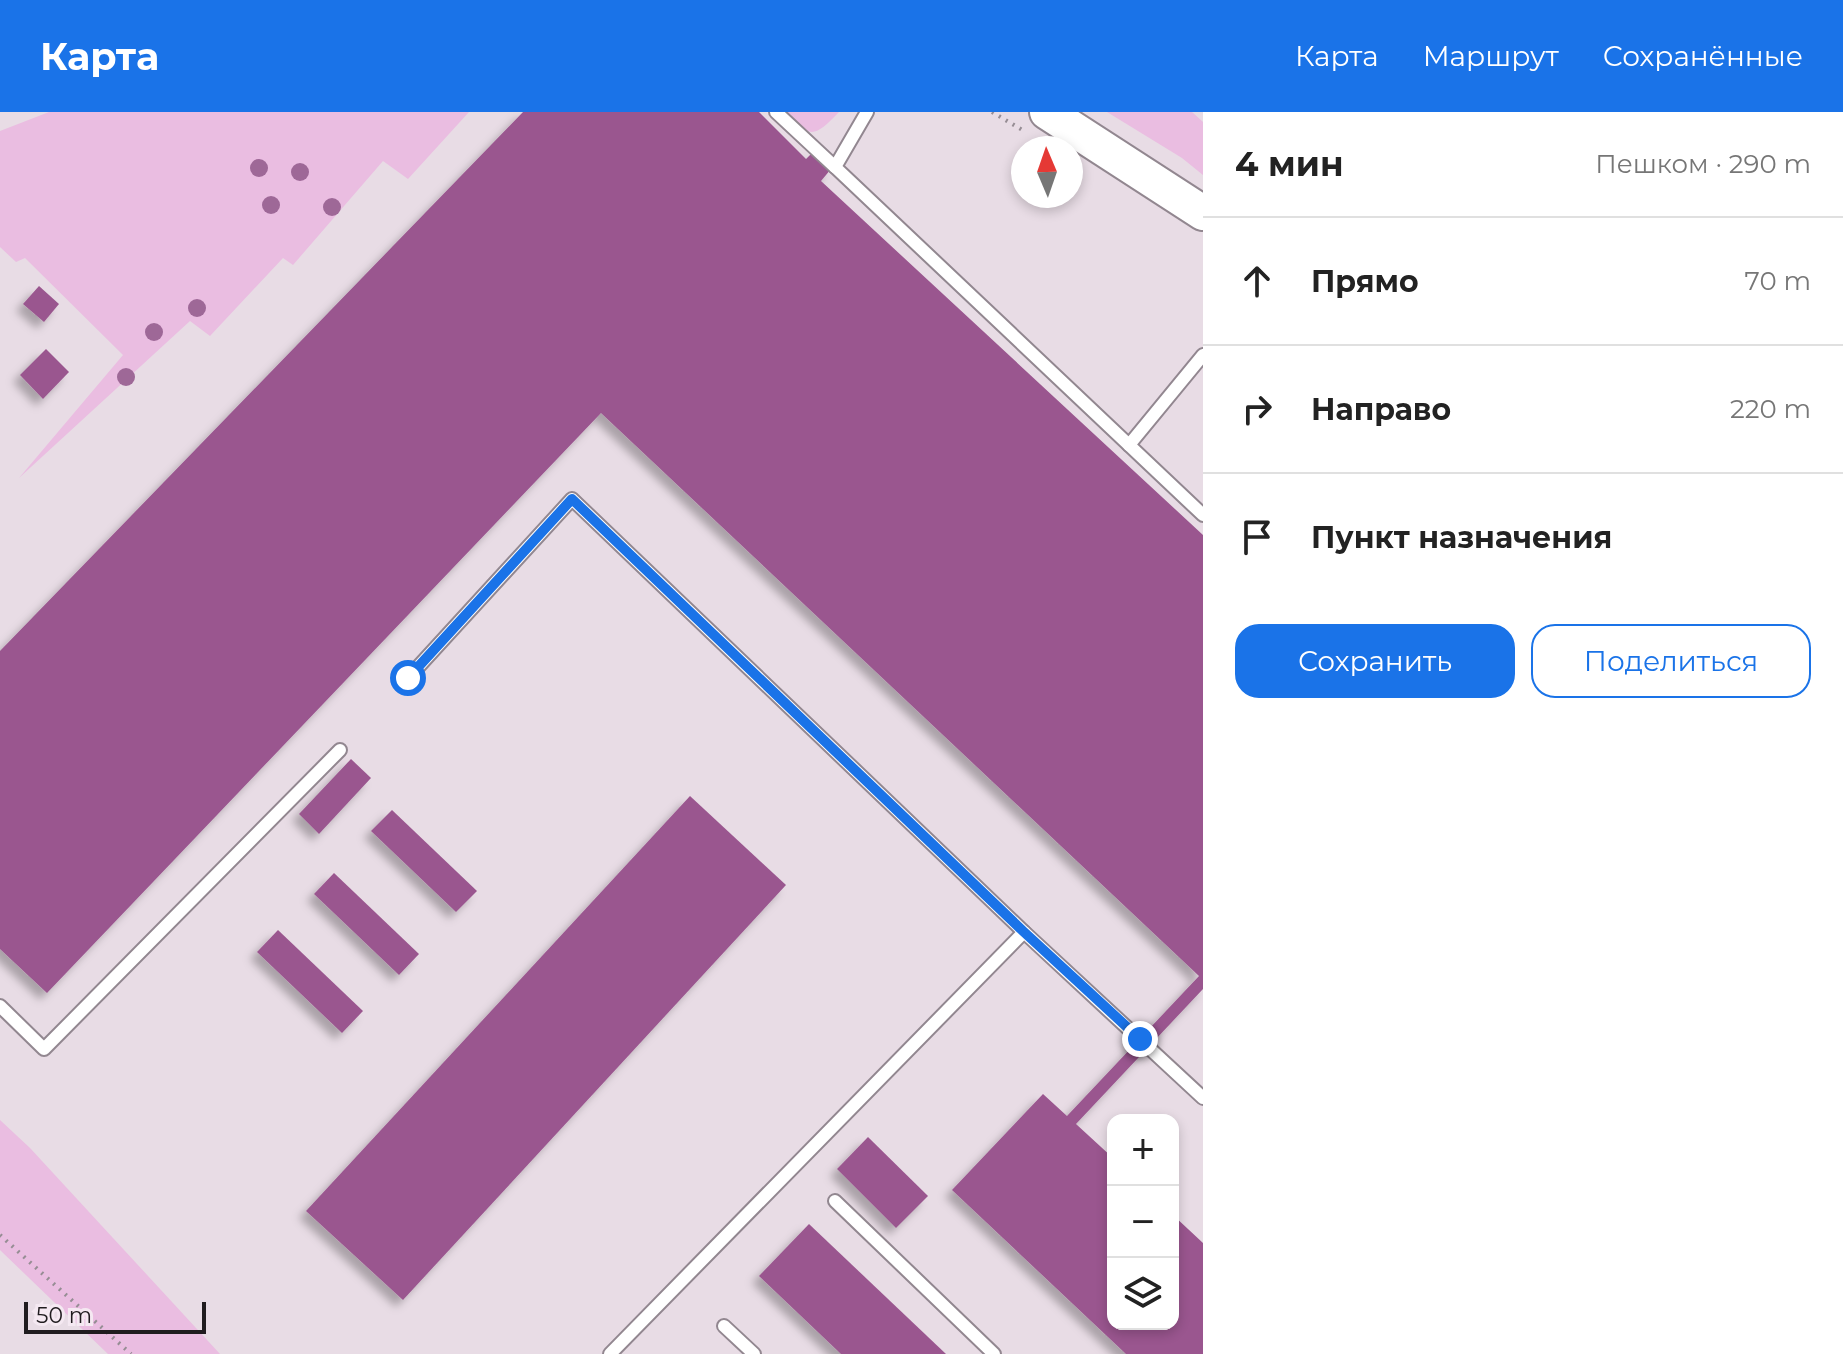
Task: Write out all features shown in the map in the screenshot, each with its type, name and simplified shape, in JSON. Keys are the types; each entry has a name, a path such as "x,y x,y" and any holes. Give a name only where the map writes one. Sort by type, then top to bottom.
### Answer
{"street":[{"path":"1056,114 1203,213"}],"lane":[{"path":"776,112 1203,515"},
{"path":"835,167 867,112"},
{"path":"1129,445 1203,355"},
{"path":"408,678 572,499 1024,932 1203,1098"},
{"path":"0,1006 44,1049 340,750"},
{"path":"610,1354 1024,932"},
{"path":"835,1201 994,1354"},
{"path":"724,1326 754,1354"}],"path":[{"path":"0,1235 131,1354"}],"shaded area":[{"path":"49,112 469,112 408,179 383,161 293,265 283,258 210,336 190,321 19,478 123,355 25,258 16,262 0,247 0,131"},
{"path":"785,112 839,112 823,127 812,132 800,127"},
{"path":"1107,112 1192,112 1203,122 1203,175 1182,158"},
{"path":"0,1120 30,1148 220,1354 108,1354 0,1250"}],"building":[{"path":"523,112 759,112 806,159 812,153 831,169 821,181 1203,535 1203,989 1076,1124 1107,1152 1107,1330 1179,1330 1179,1221 1203,1243 1203,1354 1126,1354 952,1190 1043,1094 1067,1116 1199,976 601,413 47,993 0,949 0,651"},
{"path":"39,286 59,304 44,322 23,304"},
{"path":"46,349 69,372 43,399 20,375"},
{"path":"351,759 371,778 319,834 299,814"},
{"path":"690,796 786,885 403,1300 306,1211"},
{"path":"392,810 477,891 456,912 371,831"},
{"path":"334,873 419,954 399,975 314,894"},
{"path":"278,930 363,1011 342,1033 257,952"},
{"path":"868,1137 928,1196 896,1228 837,1169"},
{"path":"809,1224 946,1354 841,1354 759,1276"}],"route":[{"path":"408,678 572,499 1140,1039"}]}
